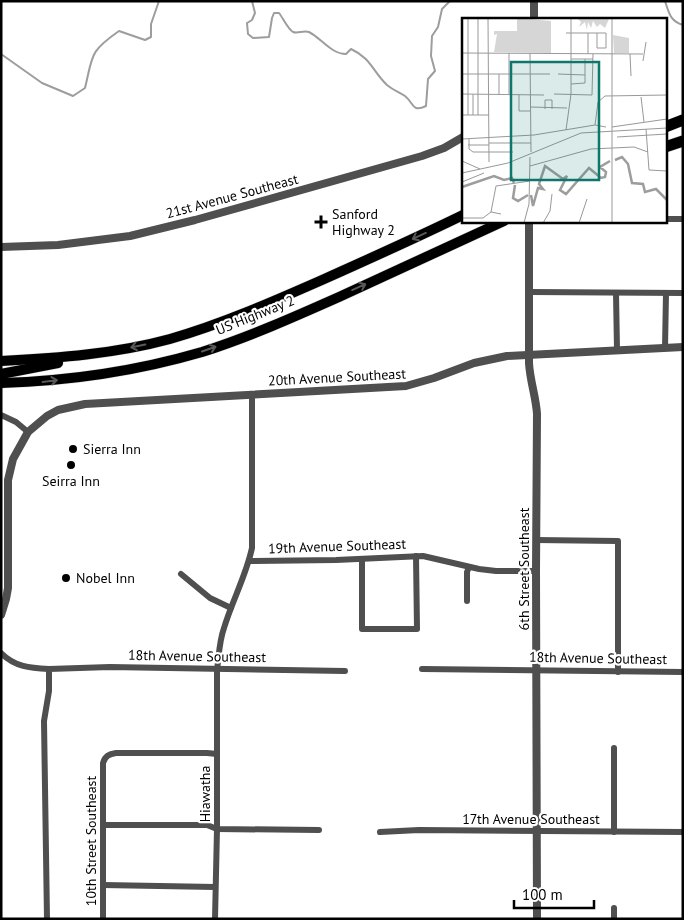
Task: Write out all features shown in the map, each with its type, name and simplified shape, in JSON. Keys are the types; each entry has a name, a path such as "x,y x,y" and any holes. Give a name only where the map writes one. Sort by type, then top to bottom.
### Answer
{"highway":[{"path":"666,127 683,120"},
{"path":"666,147 683,141"},
{"name":"US Highway 2","path":"1,362 88,354 136,347 170,339 236,317 462,216"},
{"path":"432,254 484,222"},
{"name":"US Highway 2","path":"1,384 41,382 98,374 140,367 202,352 304,312 502,222"},
{"path":"1,374 56,363 88,354"}],"street":[{"path":"534,1 534,18"},
{"name":"21st Avenue Southeast","path":"1,247 58,245 130,236 195,220 422,156 444,148 462,138"},
{"path":"666,219 683,219"},
{"name":"6th Street Southeast","path":"529,222 530,292 528,354 537,414 537,919"},
{"path":"530,292 683,294"},
{"path":"616,293 617,350"},
{"path":"665,348 666,293"},
{"name":"20th Avenue Southeast","path":"28,432 58,410 85,404 406,386 474,363 507,356 683,347"},
{"path":"249,561 252,534 252,394"},
{"path":"1,415 16,422 28,432 17,449 8,480 8,588 1,615"},
{"path":"536,540 618,541 618,672"},
{"path":"362,559 362,629 417,629 416,556"},
{"name":"19th Avenue Southeast","path":"218,670 219,645 249,561 416,556 431,557 469,567 496,571 536,571"},
{"path":"467,600 467,572 469,567"},
{"path":"181,574 210,598 231,608"},
{"name":"18th Avenue Southeast","path":"1,653 12,662 21,666 49,669 110,667 345,671"},
{"path":"47,919 44,721 49,669"},
{"name":"18th Avenue Southeast","path":"422,669 683,672"},
{"name":"Hiawatha","path":"215,919 218,670"},
{"path":"614,748 614,832"},
{"name":"10th Street Southeast","path":"103,919 104,763 108,755 116,753 218,754"},
{"path":"103,825 207,825 217,828 318,830"},
{"name":"17th Avenue Southeast","path":"380,832 419,830 683,832"},
{"path":"103,884 215,887"},
{"path":"614,908 614,919"}],"waterway":[{"path":"1,54 42,83 73,96 85,88 91,61 97,50 109,38 119,31 145,40 151,37 151,24 159,1"},
{"path":"252,1 255,13 252,20 247,23 248,34 253,38 269,37 274,13 279,13 293,32 309,32 331,49 341,53 346,54 351,49 358,53 387,85 405,96 416,108 426,106 428,79 435,71 431,56 432,36 438,27 442,9 450,1"},
{"path":"665,1 673,19 683,25"}],"place":[{"name":"Sanford Highway 2","path":"321,222"},
{"name":"Sierra Inn","path":"73,449"},
{"name":"Seirra Inn","path":"71,465"},
{"name":"Nobel Inn","path":"66,578"}]}
